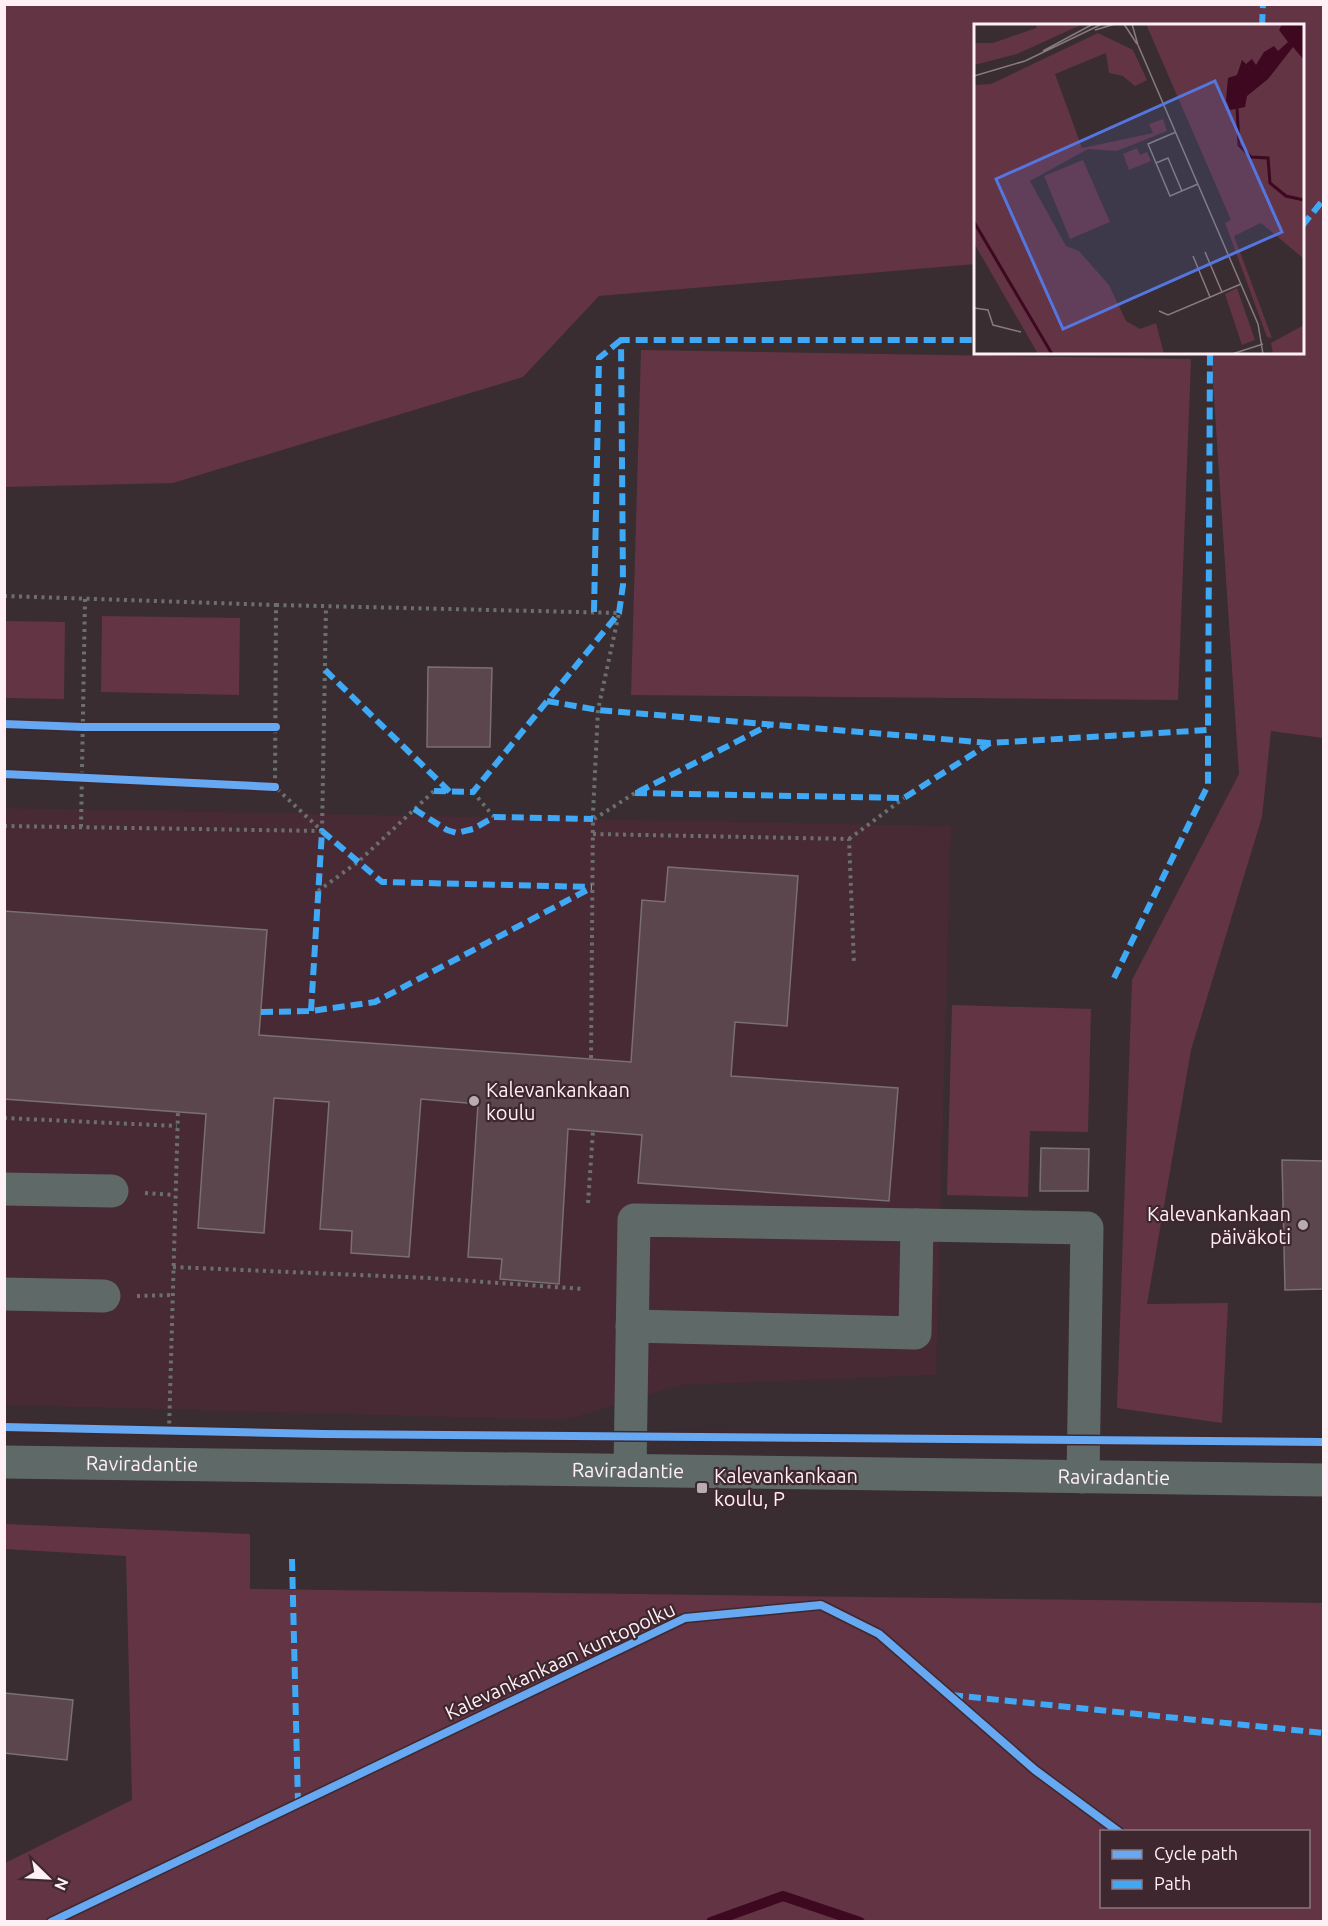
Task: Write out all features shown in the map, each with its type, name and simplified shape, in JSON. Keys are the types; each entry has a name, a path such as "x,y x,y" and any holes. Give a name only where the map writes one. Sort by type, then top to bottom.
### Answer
{"street":[{"path":"4,1189 112,1191"},
{"path":"630,1470 634,1220 1087,1228 1083,1477"},
{"path":"632,1326 915,1333 917,1225"},
{"path":"4,1294 104,1296"},
{"name":"Raviradantie","path":"4,1462 1323,1480"}],"path":[{"path":"4,596 619,613 598,710 593,819 591,1059"},
{"path":"81,827 85,599"},
{"path":"275,787 276,605"},
{"path":"322,831 326,606"},
{"path":"72,726 95,727"},
{"path":"264,727 276,727"},
{"path":"70,777 93,778"},
{"path":"263,786 275,787 322,831"},
{"path":"318,891 358,862 434,791"},
{"path":"473,792 494,817"},
{"path":"593,819 635,793"},
{"path":"593,834 849,839 904,798"},
{"path":"4,826 322,831"},
{"path":"849,839 854,964"},
{"path":"169,1431 178,1111"},
{"path":"4,1118 177,1126"},
{"path":"588,1203 593,1131"},
{"path":"173,1267 429,1278 583,1289"},
{"path":"157,1430 181,1431"}],"shaded area":[{"path":"4,5 1323,5 1323,738 1271,731 1262,817 1191,1050 1147,1304 1228,1303 1222,1423 1117,1408 1132,980 1239,774 1211,354 1304,354 1304,24 974,24 974,264 599,296 523,377 173,483 5,487"},
{"path":"641,350 1191,359 1178,700 631,695"},
{"path":"102,616 240,618 239,695 101,692"},
{"path":"5,621 65,622 64,699 5,698"},
{"name":"Kalevankankaan koulu","path":"5,808 951,826 936,1375 681,1385 566,1420 5,1405"},
{"path":"952,1005 1091,1009 1088,1132 1030,1131 1028,1197 947,1195"},
{"path":"5,1524 250,1534 250,1589 1323,1603 1323,1921 5,1921 5,1863 132,1800 126,1556 5,1549"}],"building":[{"path":"428,667 492,668 490,747 427,747"},
{"path":"668,867 798,876 787,1026 735,1022 731,1076 898,1088 889,1201 638,1183 642,1135 568,1129 559,1284 500,1279 502,1259 468,1257 478,1104 421,1099 409,1257 351,1253 352,1231 320,1229 329,1102 274,1098 264,1233 198,1228 206,1114 4,1099 4,911 267,930 259,1035 631,1062 642,900 665,902"},
{"path":"1041,1148 1089,1149 1088,1191 1040,1191"},
{"name":"Kalevankankaan päiväkoti","path":"1282,1160 1324,1161 1324,1289 1285,1290"},
{"path":"4,1693 73,1700 67,1760 4,1753"}],"waterway":[{"path":"711,1922 783,1896 860,1922"}],"marked path":[{"path":"1262,24 1263,4"},
{"path":"1304,224 1324,199"},
{"path":"594,612 599,358 621,340"},
{"path":"434,791 473,792 619,613 623,585 621,340 974,340"},
{"path":"635,793 904,798 990,743 1208,730 1210,354"},
{"path":"325,670 450,792"},
{"path":"547,701 598,710 990,743"},
{"path":"638,792 771,724"},
{"path":"1114,978 1208,785 1208,730"},
{"path":"414,809 447,830 457,833 473,829 494,817 593,819"},
{"path":"311,1011 322,831 382,882 592,887"},
{"path":"261,1012 311,1011 375,1002 589,889"},
{"path":"292,1559 298,1803"},
{"path":"951,1695 1324,1733"}],"cycle path":[{"path":"4,724 83,727 276,727"},
{"path":"4,774 275,787"},
{"path":"4,1427 323,1434 1324,1442"},
{"name":"Kalevankankaan kuntopolku","path":"51,1922 685,1618 821,1605 879,1634 1035,1770 1116,1830"}],"place":[{"name":"Kalevankankaan koulu","path":"474,1101"},
{"name":"Kalevankankaan päiväkoti","path":"1303,1225"},
{"name":"Kalevankankaan koulu, P","path":"702,1488"}]}
